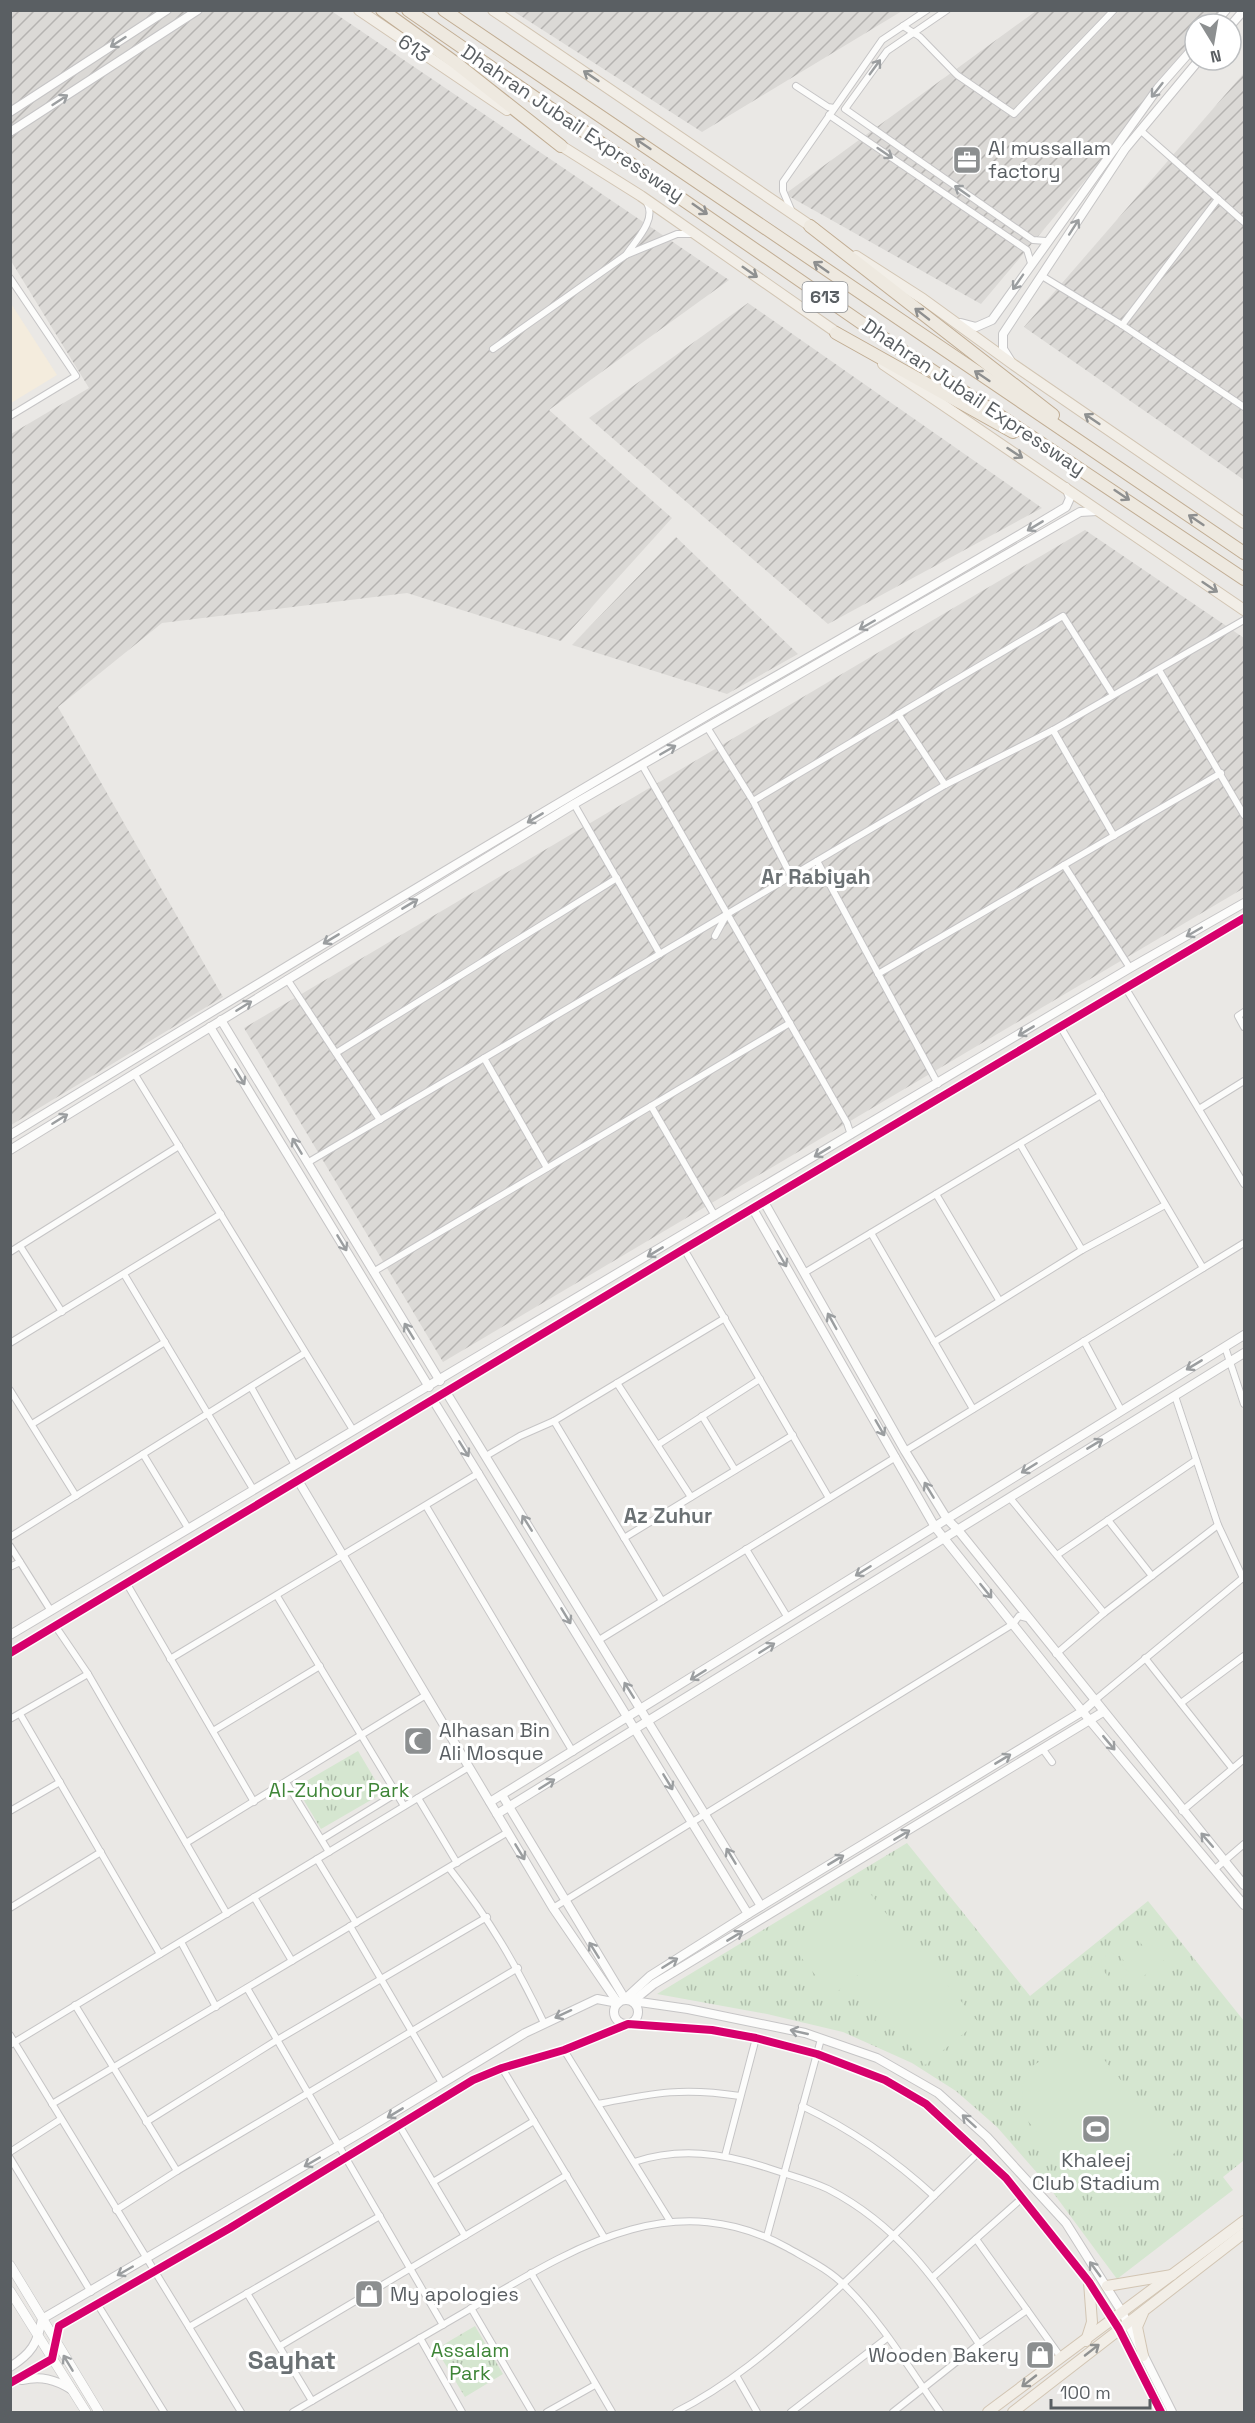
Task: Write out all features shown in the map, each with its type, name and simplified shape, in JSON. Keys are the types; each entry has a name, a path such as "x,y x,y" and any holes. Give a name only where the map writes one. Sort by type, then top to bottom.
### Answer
{"highway":[{"path":"382,10 457,64 561,146"},
{"name":"Dhahran Jubail Expressway","path":"408,10 876,333 1245,579"},
{"name":"Dhahran Jubail Expressway","path":"444,10 664,158 887,313 1245,553"},
{"path":"810,226 1002,376 1170,502"},
{"path":"836,333 1104,483"}],"main road":[{"name":"613","path":"359,10 561,146 640,196 836,333 1245,610"},
{"path":"493,10 810,226 950,318 1014,365 1245,523"},
{"path":"988,2412 1060,2356 1086,2341 1245,2221"},
{"path":"1013,2412 1245,2232"},
{"path":"10,2265 99,2412"},
{"path":"1107,2286 1175,2275"},
{"path":"1086,2341 1092,2322 1089,2282"},
{"path":"10,2291 86,2412"},
{"path":"1143,2356 1137,2327 1144,2311"}],"street":[{"path":"10,112 167,10"},
{"path":"10,132 198,10"},
{"path":"793,213 783,192 783,182 882,40 927,10"},
{"path":"844,109 887,51 947,10"},
{"path":"903,26 915,32 957,75 1014,114 1114,10"},
{"path":"950,318 968,326 984,325 992,320 1046,241 1158,88 1183,60"},
{"path":"1014,365 1003,349 1003,334 1125,149 1189,72"},
{"path":"796,86 828,107 835,106 844,109 1034,240 1046,241"},
{"path":"830,115 1027,250 1031,263"},
{"path":"1140,130 1245,222"},
{"path":"626,255 649,220 650,209 640,196"},
{"path":"1122,325 1218,199"},
{"path":"967,209 987,208"},
{"path":"492,349 626,255 677,234 699,236"},
{"path":"1042,276 1122,325 1245,407"},
{"path":"10,278 76,376 10,416"},
{"path":"10,1135 404,895 1057,513 1069,503 1066,487"},
{"path":"10,1150 574,804 1080,512 1090,510 1101,512"},
{"path":"753,801 1063,616 1113,696"},
{"path":"308,1163 945,785 1053,730 1245,620"},
{"path":"1159,670 1245,815"},
{"path":"898,714 945,785"},
{"path":"707,727 753,801 791,876"},
{"path":"1053,730 1114,836"},
{"path":"642,765 790,1023 851,1135"},
{"path":"878,974 1221,773"},
{"path":"574,804 660,954"},
{"path":"817,861 938,1083"},
{"path":"1064,865 1130,968"},
{"path":"336,1053 617,878"},
{"path":"10,1635 1130,968 1245,903"},
{"path":"715,936 728,914"},
{"path":"10,1653 299,1482 684,1249 1245,918"},
{"path":"287,979 380,1120"},
{"path":"1125,987 1245,1184"},
{"path":"1245,1012 1238,1016 1245,1027"},
{"path":"205,1016 215,1024 308,1163 440,1381"},
{"path":"374,1272 790,1023"},
{"path":"215,1024 429,1387"},
{"path":"1060,1026 1203,1268"},
{"path":"484,1058 548,1168"},
{"path":"134,1073 353,1430"},
{"path":"1199,1109 1245,1081"},
{"path":"804,1273 1101,1095"},
{"path":"651,1106 715,1216"},
{"path":"1020,1144 1082,1250"},
{"path":"10,1252 178,1146"},
{"path":"936,1194 999,1300"},
{"path":"764,1202 905,1451 947,1519 1182,1811 1245,1885"},
{"path":"934,1342 1082,1250 1166,1205"},
{"path":"753,1209 935,1527 1091,1722 1245,1905"},
{"path":"10,1344 220,1214"},
{"path":"871,1233 973,1409"},
{"path":"905,1451 1245,1243"},
{"path":"20,1246 62,1312"},
{"path":"684,1249 829,1498"},
{"path":"124,1274 254,1489 254,1502 261,1504"},
{"path":"486,1456 520,1436 554,1421 724,1318"},
{"path":"490,1802 1120,1410 1245,1335"},
{"path":"1084,1341 1120,1410"},
{"path":"32,1424 165,1342"},
{"path":"1225,1347 1245,1404"},
{"path":"10,1537 305,1353"},
{"path":"497,1814 1245,1353"},
{"path":"659,1444 760,1379"},
{"path":"617,1383 659,1444 691,1497"},
{"path":"251,1387 295,1465"},
{"path":"10,1390 76,1496"},
{"path":"446,1392 761,1906"},
{"path":"1173,2412 1143,2356 1123,2327 1112,2320 1089,2282 1006,2178 926,2104 885,2080 817,2054 756,2038 712,2030 620,2023 615,2017 614,2010 650,1976 1083,1711 1244,1578 1218,1525 1175,1396"},
{"path":"433,1400 748,1914"},
{"path":"702,1416 735,1470"},
{"path":"554,1421 662,1601"},
{"path":"624,1538 793,1435"},
{"path":"143,1454 188,1528"},
{"path":"599,1640 896,1456"},
{"path":"1057,1555 1196,1460"},
{"path":"170,1659 479,1473"},
{"path":"11,2382 52,2359 59,2326 98,2305 473,2080 502,2068 564,2050 628,2024 638,2017 638,2008 625,2001 553,1908 299,1482"},
{"path":"1010,1498 1104,1613"},
{"path":"229,1504 234,1505 235,1509 232,1520"},
{"path":"426,1506 576,1750 578,1764"},
{"path":"1108,1520 1152,1576"},
{"path":"1056,1654 1104,1613 1218,1525"},
{"path":"10,1546 51,1611"},
{"path":"746,1549 788,1618"},
{"path":"10,1567 20,1562"},
{"path":"127,1584 254,1802"},
{"path":"277,1596 404,1806"},
{"path":"553,1908 1013,1624 1019,1616 1028,1618"},
{"path":"56,1627 88,1674 227,1914"},
{"path":"1181,1703 1245,1656"},
{"path":"1145,1658 1232,1768"},
{"path":"213,1731 320,1666"},
{"path":"10,1719 88,1674"},
{"path":"186,1843 426,1695"},
{"path":"625,2001 1044,1751 1103,1712"},
{"path":"20,1714 160,1954"},
{"path":"1044,1751 1052,1762"},
{"path":"1182,1811 1232,1768 1245,1760"},
{"path":"13,2044 469,1767"},
{"path":"10,1811 60,1782"},
{"path":"286,1782 329,1852"},
{"path":"322,1839 397,1793"},
{"path":"502,1795 625,2001"},
{"path":"418,1798 457,1863"},
{"path":"52,2104 508,1832"},
{"path":"1215,1869 1245,1844"},
{"path":"10,1908 101,1852"},
{"path":"317,1859 442,2083"},
{"path":"448,1868 487,1917 518,1968 544,2023"},
{"path":"254,1897 292,1961"},
{"path":"146,2122 277,2040 487,1917"},
{"path":"181,1942 216,2007"},
{"path":"116,2210 177,2171 518,1968"},
{"path":"247,1988 443,2325"},
{"path":"10,2367 29,2355 39,2338 42,2319 338,2147 544,2023 597,1999 688,2009 821,2039 877,2058 938,2093 987,2137 1066,2223 1122,2312 1123,2327 1161,2412"},
{"path":"75,2005 177,2171"},
{"path":"10,2035 13,2044 241,2412"},
{"path":"725,2156 756,2038"},
{"path":"767,2236 821,2039"},
{"path":"564,2050 670,2221"},
{"path":"502,2068 604,2237"},
{"path":"598,2104 654,2092 682,2090 741,2096"},
{"path":"802,2106 859,2136 904,2169 934,2196"},
{"path":"10,2152 61,2119"},
{"path":"433,2182 534,2121"},
{"path":"399,2125 465,2236"},
{"path":"676,2412 687,2410 737,2377 895,2236 979,2152"},
{"path":"634,2162 661,2154 725,2156 829,2190 895,2236 934,2276 979,2344"},
{"path":"10,2158 91,2292"},
{"path":"280,2346 567,2175"},
{"path":"934,2276 1021,2199"},
{"path":"189,2327 380,2216"},
{"path":"293,2412 531,2273 604,2237 670,2221 695,2219 767,2236 843,2284 887,2338 940,2412"},
{"path":"976,2239 1060,2356"},
{"path":"531,2273 612,2412"},
{"path":"247,2293 312,2401"},
{"path":"98,2305 164,2412"},
{"path":"471,2308 532,2412"},
{"path":"893,2412 979,2344 1027,2310"},
{"path":"420,2338 462,2412"},
{"path":"791,2412 887,2338"},
{"path":"737,2377 758,2412"},
{"path":"11,2382 44,2378 72,2390"},
{"path":"547,2412 595,2385"}],"shaded area":[{"path":"330,10 729,280 549,410 672,518 561,641 407,593 162,623 58,707 223,997 11,1125 11,434 89,388 11,261 11,11"},
{"path":"513,11 902,11 702,132"},
{"path":"1036,11 1228,11 1183,12 1183,64 981,304 785,194"},
{"path":"1244,73 1244,480 1024,327"},
{"path":"10,302 57,375 11,403 10,403"},
{"path":"748,303 1042,508 828,624 589,418"},
{"path":"1085,530 1244,638 1244,888 443,1362 244,1028"},
{"path":"676,537 798,654 727,694 572,645"}],"green space":[{"name":"Al-Zuhour Park","path":"358,1751 383,1793 321,1829 296,1787"},
{"path":"907,1843 1030,1996 1148,1901 1244,2021 1244,2163 1243,2161 1223,2177 1233,2190 1117,2279 1046,2183 997,2127 956,2091 912,2063 843,2032 767,2014 657,1994"},
{"path":"865,1887 905,1937 832,1996 792,1946"},
{"path":"1150,1923 1174,1952 1158,1965 1135,1936"},
{"path":"1131,1938 1155,1967 1139,1980 1116,1951"},
{"path":"912,1941 978,2022 925,2065 859,1984"},
{"path":"1111,1951 1129,1973 1118,1982 1100,1961"},
{"path":"1097,1962 1115,1986 1105,1994 1086,1972"},
{"path":"1079,2050 1097,2051 1178,2150 1172,2155 1158,2191 1144,2203 1113,2207 1090,2196 1027,2120 1022,2105 1023,2085 1031,2067 1051,2054"},
{"name":"Assalam Park","path":"475,2326 503,2374 465,2397 436,2349"}],"cycle path":[{"path":"10,1653 684,1249 1244,918"},
{"path":"10,2383 52,2359 59,2326 230,2228 473,2080 502,2068 564,2050 628,2024 712,2030 756,2038 817,2054 885,2080 926,2104 1006,2178 1089,2282 1119,2329 1161,2412"}],"place":[{"name":"Al mussallam factory","path":"967,160"},
{"name":"Alhasan Bin Ali Mosque","path":"418,1741"},
{"name":"Khaleej Club Stadium","path":"1096,2129"},
{"name":"My apologies","path":"369,2294"},
{"name":"Wooden Bakery","path":"1040,2355"}],"district":[{"name":"Ar Rabiyah","path":"816,877"},
{"name":"Az Zuhur","path":"668,1516"},
{"name":"Sayhat","path":"292,2360"}]}
